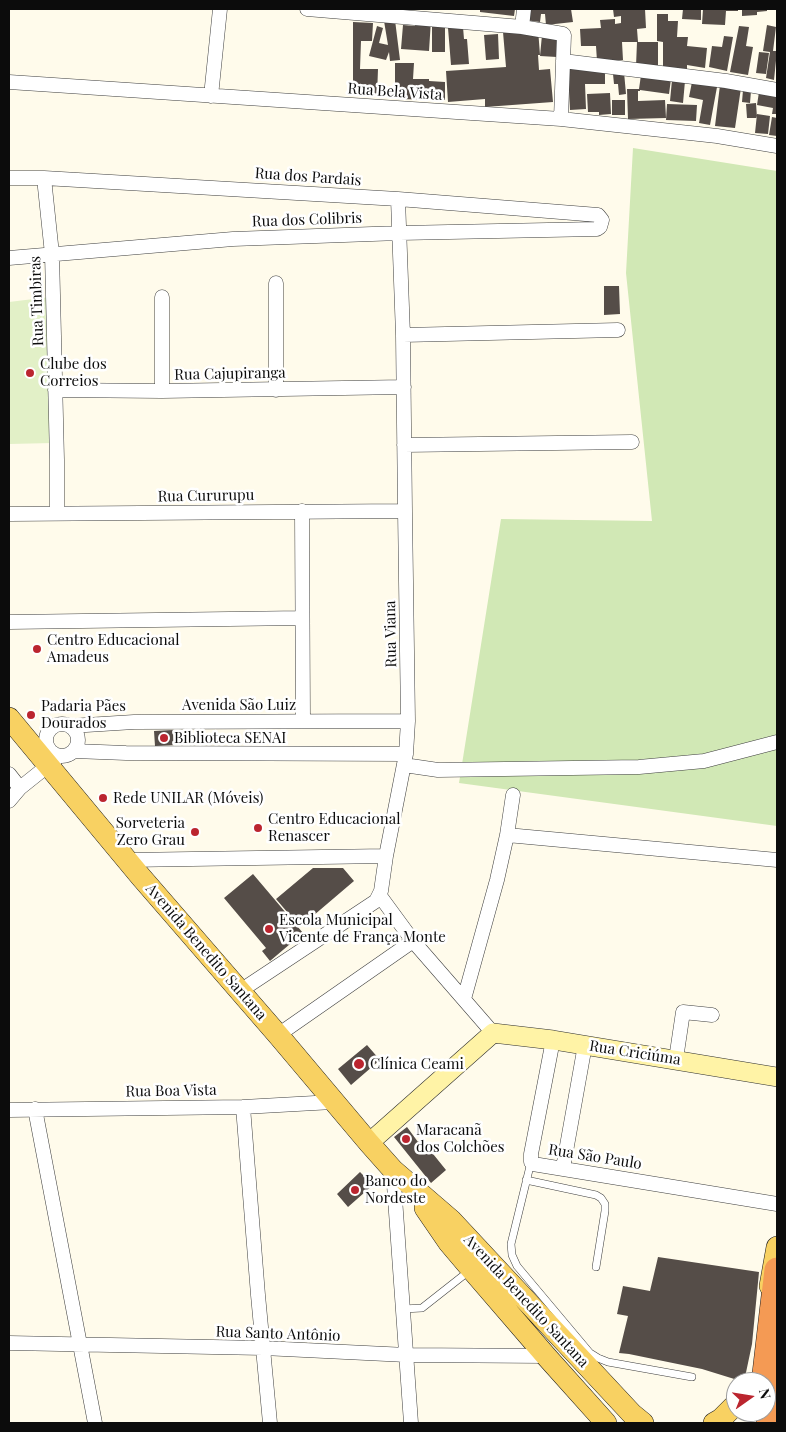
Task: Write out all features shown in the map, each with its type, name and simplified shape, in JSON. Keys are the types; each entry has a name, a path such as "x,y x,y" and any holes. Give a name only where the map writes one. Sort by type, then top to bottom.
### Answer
{"highway":[{"path":"765,1372 777,1270"},
{"path":"769,1423 777,1363"}],"main road":[{"name":"Avenida Benedito Santana","path":"9,718 23,736 54,760 127,860 278,1035 333,1102 399,1176 471,1270 606,1423"},
{"name":"Avenida Benedito Santana","path":"399,1176 451,1220 632,1414 644,1423"},
{"path":"753,1372 777,1246"},
{"path":"775,1423 777,1408"},
{"path":"714,1423 726,1414"}],"street":[{"path":"211,96 220,9"},
{"path":"307,9 522,27 564,35 561,120"},
{"path":"522,27 524,9"},
{"path":"563,61 726,81 777,90"},
{"name":"Rua Bela Vista","path":"9,82 561,120 717,136 777,146"},
{"name":"Rua dos Pardais","path":"9,178 44,178 398,199 598,215 602,220"},
{"name":"Rua Timbiras","path":"44,178 52,254 57,513"},
{"name":"Rua Viana","path":"380,896 405,759 408,721 404,335 398,199"},
{"name":"Rua dos Colibris","path":"9,258 233,239 597,229 600,227 602,220"},
{"path":"276,283 276,390"},
{"path":"162,297 162,391"},
{"path":"404,335 618,330"},
{"name":"Rua Cajupiranga","path":"56,390 162,391 404,387"},
{"path":"404,445 632,442"},
{"path":"302,511 303,721"},
{"name":"Rua Cururupu","path":"9,514 405,511"},
{"path":"9,622 302,618"},
{"name":"Avenida São Luiz","path":"70,726 134,722 408,721"},
{"path":"23,736 49,730 61,724 70,726 76,731 78,738 74,751"},
{"path":"49,730 47,743 54,753 54,760"},
{"path":"9,801 20,788 54,760 74,751 405,759 438,770 639,768 704,761 777,742"},
{"path":"9,774 20,788"},
{"path":"464,999 497,880 507,835 513,795"},
{"path":"507,835 777,860"},
{"path":"127,860 386,856"},
{"path":"240,991 376,902 380,896 414,942 493,1033 369,1143"},
{"path":"278,1035 414,942"},
{"path":"676,1059 683,1012 712,1015"},
{"name":"Rua Criciúma","path":"493,1033 554,1040 777,1077"},
{"name":"Rua São Paulo","path":"554,1040 531,1162 777,1204"},
{"path":"563,1168 585,1045"},
{"name":"Rua Boa Vista","path":"9,1110 243,1107 333,1102"},
{"path":"243,1107 270,1423"},
{"path":"36,1109 95,1423"},
{"path":"399,1176 403,1309 411,1423"},
{"name":"Rua Santo Antônio","path":"9,1343 263,1348 407,1355 546,1356"}],"lane":[{"path":"531,1162 511,1244 512,1255 517,1266 590,1353 608,1362 692,1377"},
{"path":"526,1180 596,1195 601,1198 605,1211 596,1267"},
{"path":"403,1309 422,1308 471,1270"}],"green space":[{"path":"633,148 777,171 777,826 459,783 501,519 652,521 626,273"},
{"name":"Clube dos Correios","path":"50,297 53,443 9,444 9,302"}],"building":[{"path":"480,9 515,9 514,16 480,12"},
{"path":"526,9 571,9 573,22 546,25 545,14 541,14 540,22 525,20"},
{"path":"613,9 645,9 646,28 637,29 638,42 622,42 623,60 597,61 596,46 581,46 580,29 601,28 600,20 615,19 615,24 621,23 621,16 614,17"},
{"path":"683,9 701,9 701,20 682,19"},
{"path":"703,9 738,9 738,11 726,11 725,25 702,24"},
{"path":"742,9 767,9 767,11 757,12 757,15 742,16"},
{"path":"657,14 668,14 668,21 678,21 677,37 688,37 687,46 707,48 705,68 687,65 687,69 663,68 663,42 657,41"},
{"path":"416,19 431,20 429,51 401,49 403,25 415,26"},
{"path":"395,20 400,60 390,61 389,52 386,60 369,56 377,26 383,28 379,43 388,45 384,21"},
{"path":"353,22 373,23 372,41 361,41 360,69 378,69 377,96 353,93"},
{"path":"432,23 445,23 445,52 432,52"},
{"path":"767,25 776,27 773,51 777,51 774,80 766,78 770,52 763,51"},
{"path":"739,26 749,27 746,46 753,47 748,75 730,72"},
{"path":"463,27 464,39 467,39 469,64 451,65 448,28"},
{"path":"538,29 539,70 550,69 553,102 485,107 485,99 448,102 446,71 506,67 503,32"},
{"path":"498,34 499,59 486,60 484,35"},
{"path":"542,35 559,36 557,57 540,56"},
{"path":"724,36 733,37 727,71 709,67 712,46 722,47"},
{"path":"637,42 658,42 658,66 636,66"},
{"path":"759,52 769,53 766,74 756,73"},
{"path":"395,63 414,63 413,79 445,82 445,100 395,99"},
{"path":"605,68 605,84 585,84 586,109 570,110 568,69"},
{"path":"624,72 626,94 619,95 618,84 614,84 613,74"},
{"path":"641,75 671,79 669,94 638,91 638,101 665,100 666,118 628,119 627,89 639,89"},
{"path":"672,80 685,81 683,103 670,101"},
{"path":"692,82 717,87 710,125 699,123 703,100 689,97"},
{"path":"720,85 741,88 735,128 715,126"},
{"path":"743,90 751,91 750,103 742,102"},
{"path":"759,92 777,95 777,114 772,114 773,108 757,105"},
{"path":"610,93 611,114 599,115 599,112 588,112 587,94"},
{"path":"612,100 625,100 625,115 612,115"},
{"path":"756,103 757,118 747,118 746,104"},
{"path":"667,104 697,105 696,121 666,120"},
{"path":"757,114 770,116 768,134 755,133"},
{"path":"772,117 777,118 777,136 769,135"},
{"path":"604,286 619,286 620,314 604,315"},
{"name":"Biblioteca SENAI","path":"173,730 174,745 155,746 154,731"},
{"path":"313,868 343,868 354,881 300,927 276,899"},
{"path":"253,874 303,933 270,961 262,951 266,948 224,898"},
{"name":"Clínica Ceami","path":"367,1045 380,1060 351,1085 338,1069"},
{"path":"407,1127 418,1142 421,1139 446,1170 431,1183 394,1137"},
{"name":"Banco do Nordeste","path":"360,1172 373,1185 348,1207 337,1194"},
{"path":"658,1257 759,1272 752,1344 746,1372 726,1372 726,1376 702,1369 619,1353 628,1316 617,1314 623,1286 650,1291"}],"place":[{"name":"Clube dos Correios","path":"30,373"},
{"name":"Centro Educacional Amadeus","path":"37,649"},
{"name":"Padaria Pães Dourados","path":"31,715"},
{"name":"Biblioteca SENAI","path":"164,738"},
{"name":"Rede UNILAR (Móveis)","path":"103,798"},
{"name":"Centro Educacional Renascer","path":"258,828"},
{"name":"Sorveteria Zero Grau","path":"195,832"},
{"name":"Escola Municipal Vicente de França Monte","path":"269,929"},
{"name":"Clínica Ceami","path":"359,1064"},
{"name":"Maracanã dos Colchões","path":"406,1139"},
{"name":"Banco do Nordeste","path":"355,1190"}]}
